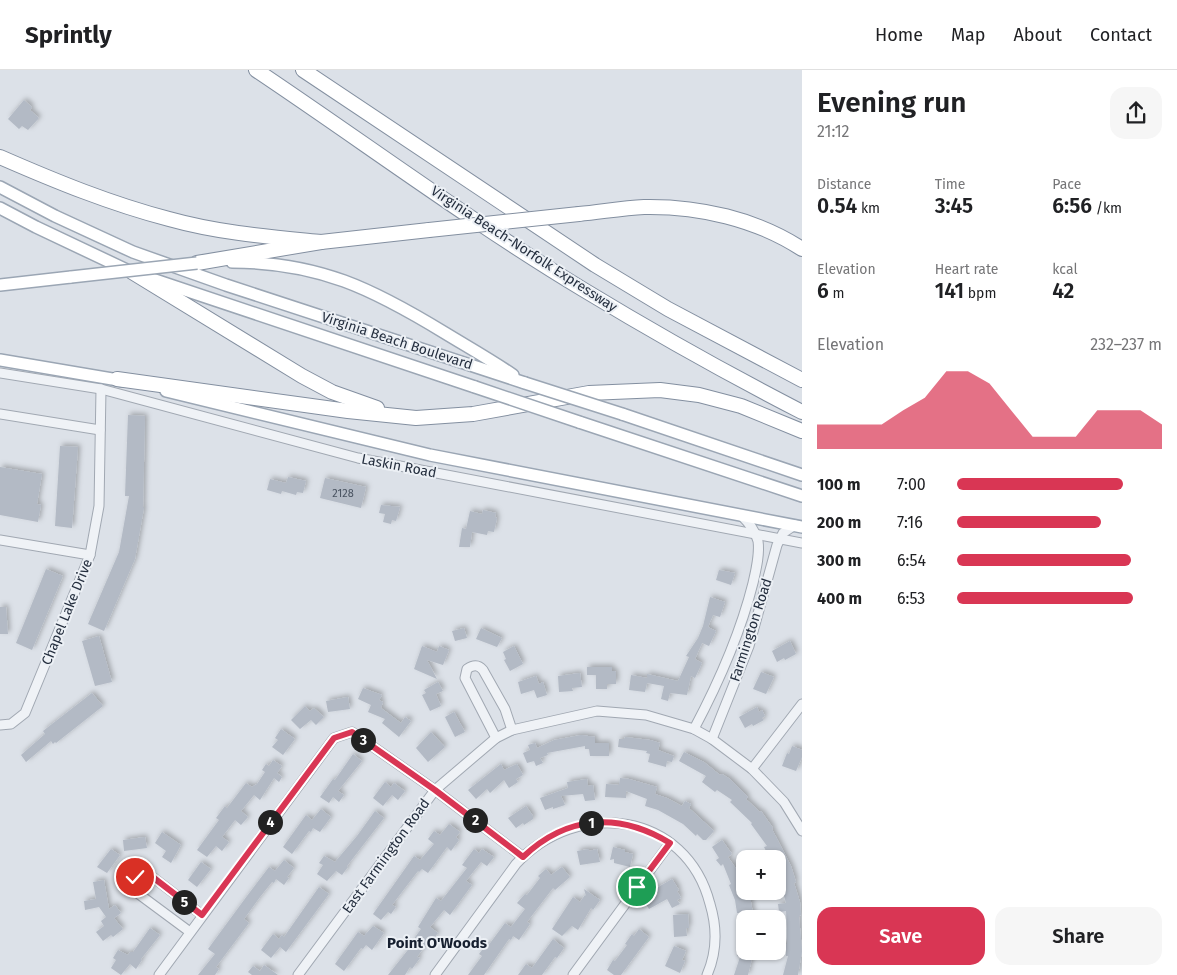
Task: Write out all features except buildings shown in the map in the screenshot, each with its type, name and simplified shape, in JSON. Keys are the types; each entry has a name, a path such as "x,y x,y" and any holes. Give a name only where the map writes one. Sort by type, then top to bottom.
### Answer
{"highway":[{"name":"Virginia Beach-Norfolk Expressway","path":"256,70 583,290 683,348 802,412"},
{"name":"Virginia Beach-Norfolk Expressway","path":"303,70 595,265 668,309 802,380"},
{"path":"0,158 121,206 171,220 246,235 320,242"},
{"path":"197,263 320,242 643,207 700,211 727,216 776,235 802,249"},
{"path":"132,272 302,376 332,392 369,406 416,418"},
{"path":"117,379 348,411 416,418 474,414 589,393 660,390 699,395 741,406 802,431"}],"main road":[{"name":"Virginia Beach Boulevard","path":"0,187 55,216 133,252 226,285 622,414 802,475"},
{"name":"Virginia Beach Boulevard","path":"0,208 132,272 802,496"},
{"path":"0,285 197,263 271,263 298,267 347,281 399,305 525,383"},
{"name":"Laskin Road","path":"0,360 117,379 430,455 798,526"}],"street":[{"name":"Laskin Road","path":"0,373 101,389 358,458 802,543"},
{"name":"Chapel Lake Drive","path":"0,725 11,724 25,713 90,555 99,506 101,389"},
{"path":"0,414 100,430"},
{"path":"741,515 748,521 756,534"},
{"path":"780,538 788,529 798,526"},
{"name":"Farmington Road","path":"694,729 725,668 739,630 755,571 758,552 756,534"},
{"name":"Farmington Road","path":"712,739 749,646 780,538"},
{"path":"0,540 90,555"},
{"path":"496,738 465,678 467,669 472,666 477,665 483,670 505,709 512,730"},
{"path":"752,768 802,704"},
{"name":"East Farmington Road","path":"298,975 435,790 496,738 512,730 597,711 646,715 694,729 712,739 752,768 784,802 802,832"},
{"path":"158,975 334,738 352,732 435,790 523,857"},
{"path":"435,975 523,857 556,833 571,827 602,822 626,824 656,834 670,843 687,859 697,872 708,896 715,930 712,962 708,975"},
{"path":"573,975 670,843"},
{"path":"190,932 136,892 133,888 135,877 140,874 150,875 202,915"}],"district":[{"name":"Point O'Woods","path":"437,943"}],"route":[{"path":"135,877 140,874 150,875 202,915 334,738 352,732 435,790 523,857 530,850 556,833 586,823 611,822 626,824 656,834 670,843 637,887"}]}
